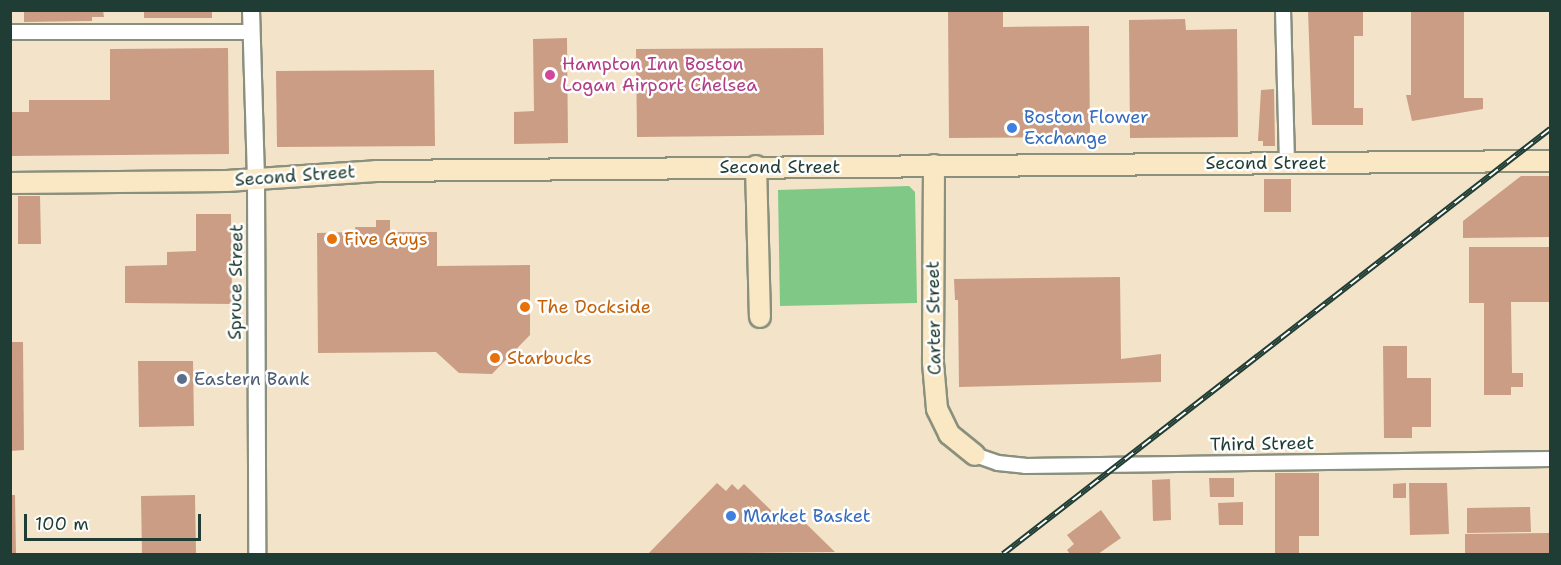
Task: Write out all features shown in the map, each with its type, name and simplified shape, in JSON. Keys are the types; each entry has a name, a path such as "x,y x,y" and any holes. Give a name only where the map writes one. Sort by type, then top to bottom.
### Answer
{"main road":[{"name":"Second Street","path":"10,183 256,178 376,171 1551,161"},
{"name":"Carter Street","path":"933,165 933,363 937,409 949,434 975,455"},
{"path":"756,166 760,317"}],"street":[{"name":"Spruce Street","path":"251,10 256,178 256,555"},
{"path":"1283,10 1287,164"},
{"path":"10,32 251,32"},
{"name":"Third Street","path":"975,455 999,463 1025,466 1551,459"}],"green space":[{"path":"909,186 915,192 917,303 780,306 778,190"}],"building":[{"path":"24,10 103,10 104,17 92,17 92,21 24,22"},
{"path":"144,10 212,10 212,18 144,18"},
{"path":"948,10 1003,10 1003,27 1089,26 1090,137 949,138"},
{"path":"1308,10 1363,10 1363,36 1354,36 1354,108 1363,108 1363,125 1312,125"},
{"path":"1411,10 1464,10 1464,98 1483,98 1483,109 1412,121 1406,95 1411,95"},
{"path":"1185,19 1186,30 1237,29 1238,137 1130,138 1129,20"},
{"name":"Hampton Inn Boston Logan Airport Chelsea","path":"567,38 568,143 514,144 514,112 534,111 533,39"},
{"path":"228,48 229,154 10,156 10,112 29,112 29,100 110,100 110,49"},
{"path":"823,48 824,135 637,137 636,49"},
{"path":"434,70 435,146 277,147 276,71"},
{"path":"1274,89 1275,146 1263,146 1263,141 1258,141 1261,90"},
{"path":"1521,176 1550,176 1550,237 1463,238 1463,221"},
{"path":"1264,179 1291,179 1291,212 1264,212"},
{"path":"18,196 40,196 41,244 18,244"},
{"path":"196,214 231,214 232,304 125,303 125,266 167,265 167,252 196,251"},
{"path":"376,220 390,220 390,232 437,232 437,266 530,265 530,335 492,374 459,373 436,352 318,353 317,233 356,232 355,227 376,227"},
{"path":"1469,247 1550,247 1550,302 1511,302 1512,373 1523,373 1523,387 1511,387 1511,395 1484,395 1484,303 1469,303"},
{"path":"1120,277 1121,359 1161,354 1161,382 959,387 958,300 955,300 954,279"},
{"path":"10,342 23,342 24,450 10,451"},
{"path":"1383,346 1407,346 1407,378 1431,378 1431,427 1412,427 1412,438 1384,438"},
{"path":"138,361 193,361 194,426 139,427"},
{"path":"1275,473 1319,473 1319,536 1299,536 1299,554 1275,554"},
{"path":"1209,478 1234,478 1234,497 1210,497"},
{"path":"1170,479 1171,520 1153,521 1152,480"},
{"name":"Market Basket","path":"717,483 726,491 732,484 738,490 744,484 782,521 792,510 835,552 648,554"},
{"path":"1406,483 1406,498 1393,498 1393,484"},
{"path":"1409,483 1447,483 1449,534 1410,535"},
{"path":"10,495 15,495 16,554 10,554"},
{"path":"195,495 196,554 142,554 141,496"},
{"path":"1243,502 1243,525 1219,525 1218,503"},
{"path":"1530,507 1531,532 1467,533 1467,508"},
{"path":"1101,510 1121,538 1098,554 1070,554 1067,550 1074,544 1067,535"},
{"path":"1550,533 1550,554 1465,554 1465,534"}],"railway":[{"path":"1003,554 1550,129"}],"place":[{"name":"Hampton Inn Boston Logan Airport Chelsea","path":"550,75"},
{"name":"Boston Flower Exchange","path":"1012,128"},
{"name":"Five Guys","path":"332,239"},
{"name":"The Dockside","path":"525,307"},
{"name":"Starbucks","path":"495,358"},
{"name":"Eastern Bank","path":"182,379"},
{"name":"Market Basket","path":"731,516"}]}
